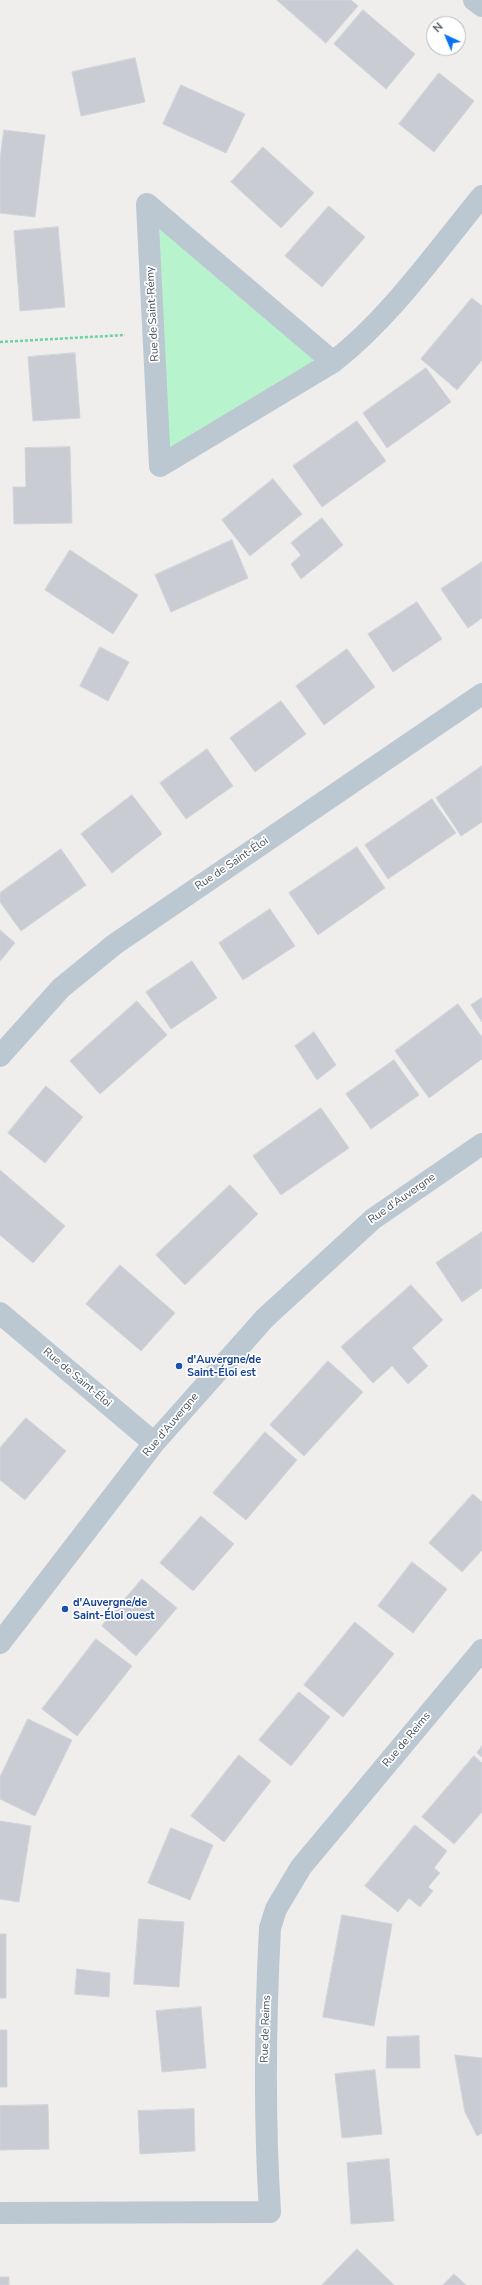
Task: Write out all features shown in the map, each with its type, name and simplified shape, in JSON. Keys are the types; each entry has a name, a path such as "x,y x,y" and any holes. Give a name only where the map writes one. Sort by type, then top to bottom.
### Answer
{"street":[{"path":"474,0 482,6"},
{"name":"Rue de Saint-Rémy","path":"333,362 147,204 160,466 333,362 372,330 482,196"},
{"name":"Rue de Saint-Éloi","path":"0,1056 61,988 115,944 482,694"},
{"name":"Rue d'Auvergne","path":"0,1643 154,1444 265,1318 301,1283 373,1219 482,1144"},
{"name":"Rue de Saint-Éloi","path":"0,1312 154,1444"},
{"name":"Rue de Reims","path":"0,2213 270,2212 265,2133 265,2052 270,1928 276,1909 301,1867 482,1650"}],"path":[{"path":"0,342 154,334"}],"green space":[{"path":"147,204 333,362 160,466"}],"building":[{"path":"277,0 351,0 358,6 326,43"},
{"path":"363,10 415,54 386,89 334,44"},
{"path":"135,58 145,102 81,116 72,72"},
{"path":"439,73 474,101 434,152 399,124"},
{"path":"181,85 245,114 226,153 163,124"},
{"path":"4,130 45,135 35,217 0,213 0,160"},
{"path":"263,147 314,193 281,228 231,182"},
{"path":"329,206 365,237 322,287 285,256"},
{"path":"58,227 65,307 20,311 14,231"},
{"path":"472,298 482,306 482,360 457,390 421,359"},
{"path":"75,353 80,418 33,421 28,357"},
{"path":"426,368 451,402 387,448 363,413"},
{"path":"357,421 386,461 322,507 293,466"},
{"path":"70,447 72,523 14,524 13,487 26,487 25,448"},
{"path":"273,479 302,514 250,556 222,520"},
{"path":"322,518 343,545 301,579 291,564 301,555 291,543"},
{"path":"232,540 248,578 171,612 155,575"},
{"path":"70,550 138,595 113,634 45,590"},
{"path":"482,562 482,618 468,628 441,589"},
{"path":"417,602 442,639 393,672 368,634"},
{"path":"100,647 129,662 108,701 80,686"},
{"path":"347,649 375,687 324,725 296,686"},
{"path":"281,701 306,734 255,772 230,738"},
{"path":"207,749 233,786 186,819 160,783"},
{"path":"482,766 482,822 461,836 436,798"},
{"path":"132,795 162,834 112,873 81,834"},
{"path":"432,799 456,833 388,879 365,845"},
{"path":"357,847 385,888 318,935 289,893"},
{"path":"61,849 86,885 21,931 0,902 0,893"},
{"path":"270,909 295,946 243,980 219,943"},
{"path":"0,930 15,943 0,961"},
{"path":"192,961 217,998 171,1029 146,992"},
{"path":"482,998 482,1022 471,1005"},
{"path":"137,1001 167,1035 100,1094 70,1061"},
{"path":"458,1004 482,1037 482,1059 429,1098 395,1051"},
{"path":"314,1032 336,1065 317,1080 295,1046"},
{"path":"394,1060 419,1095 371,1129 346,1094"},
{"path":"46,1086 83,1117 45,1163 8,1133"},
{"path":"321,1108 349,1148 281,1195 253,1156"},
{"path":"0,1170 65,1226 33,1263 0,1235"},
{"path":"230,1185 258,1214 185,1285 156,1255"},
{"path":"482,1232 482,1288 462,1302 436,1263"},
{"path":"120,1265 175,1313 141,1351 86,1304"},
{"path":"411,1285 443,1320 412,1348 428,1366 408,1384 392,1366 373,1383 341,1347"},
{"path":"328,1361 363,1392 304,1456 270,1425"},
{"path":"26,1418 66,1451 25,1500 0,1480 0,1448"},
{"path":"265,1432 297,1460 246,1520 213,1493"},
{"path":"473,1494 482,1502 482,1550 462,1572 429,1543"},
{"path":"201,1516 234,1544 193,1591 160,1563"},
{"path":"412,1562 447,1589 413,1633 378,1606"},
{"path":"142,1579 177,1608 136,1656 102,1626"},
{"path":"355,1622 394,1654 343,1717 304,1685"},
{"path":"96,1639 132,1666 77,1736 42,1709"},
{"path":"299,1692 330,1717 291,1766 259,1740"},
{"path":"28,1719 72,1740 35,1816 0,1799 0,1777"},
{"path":"482,1746 482,1757 477,1753"},
{"path":"239,1755 271,1781 224,1842 191,1816"},
{"path":"474,1756 482,1763 482,1812 454,1844 422,1817"},
{"path":"0,1821 31,1826 19,1902 0,1899"},
{"path":"415,1825 447,1851 434,1868 440,1873 428,1887 433,1891 420,1907 409,1898 398,1912 365,1886"},
{"path":"171,1828 213,1845 190,1900 148,1883"},
{"path":"342,1915 392,1924 374,2026 323,2017"},
{"path":"139,1919 184,1922 179,1987 134,1984"},
{"path":"0,1934 6,1934 6,1998 0,1998"},
{"path":"77,1969 110,1973 109,1997 75,1994"},
{"path":"201,2007 206,2068 162,2072 156,2011"},
{"path":"0,2030 7,2030 7,2087 0,2087"},
{"path":"419,2036 420,2068 386,2068 387,2037"},
{"path":"455,2055 482,2058 482,2133 477,2136 465,2112"},
{"path":"375,2070 382,2134 342,2138 335,2074"},
{"path":"48,2105 49,2149 0,2150 0,2106"},
{"path":"194,2109 195,2151 140,2154 138,2111"},
{"path":"389,2159 394,2221 351,2224 347,2163"},
{"path":"357,2249 394,2285 322,2285"},
{"path":"454,2274 466,2285 443,2285"},
{"path":"0,2277 9,2277 9,2285 0,2285"}],"place":[{"name":"d'Auvergne/de Saint-Éloi est","path":"179,1366"},
{"name":"d'Auvergne/de Saint-Éloi ouest","path":"65,1609"}]}
